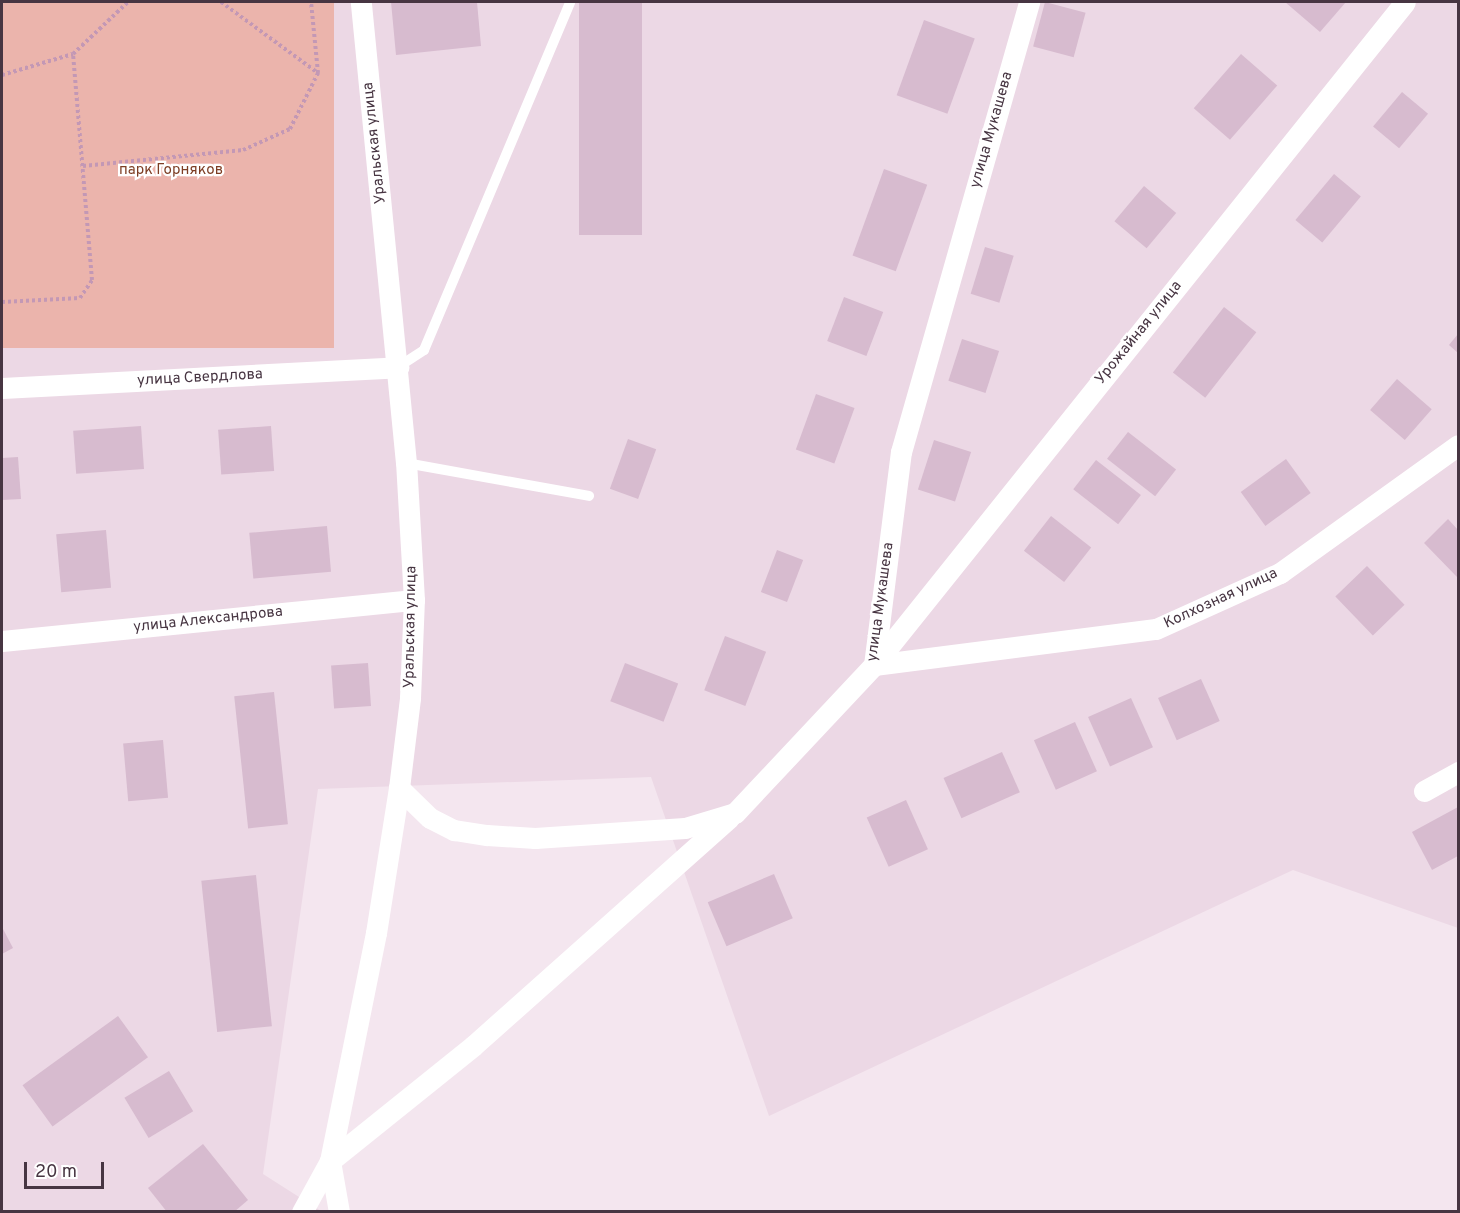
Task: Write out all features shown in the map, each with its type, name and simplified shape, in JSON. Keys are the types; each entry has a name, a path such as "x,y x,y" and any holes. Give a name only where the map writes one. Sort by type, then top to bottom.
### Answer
{"street":[{"name":"Уральская улица","path":"339,1212 330,1161 376,933 399,788 410,698 414,600 398,367 361,2"},
{"name":"улица Мукашева","path":"330,1161 473,1046 735,813 874,665 901,452 1029,2"},
{"name":"Урожайная улица","path":"874,665 1405,2"},
{"name":"улица Свердлова","path":"2,388 398,367"},
{"name":"Колхозная улица","path":"874,665 1156,629 1280,573 1458,445"},
{"name":"улица Александрова","path":"2,641 414,600"},
{"path":"1424,791 1458,772"},
{"path":"399,788 430,818 454,830 499,836 535,838 656,831 685,828 735,813"},
{"path":"302,1212 330,1161"}],"lane":[{"path":"398,367 424,350 570,2"},
{"path":"406,463 589,496"}],"path":[{"path":"2,75 73,54 128,2"},
{"path":"221,2 318,73"},
{"path":"83,166 243,150 290,129 318,73 311,2"},
{"path":"2,302 80,298 92,280 73,54"}],"shaded area":[{"path":"2,2 1458,2 1458,928 1293,870 769,1116 651,777 318,789 263,1174 321,1211 2,1212"}],"green space":[{"name":"парк Горняков","path":"2,2 334,2 334,348 2,348"}],"building":[{"path":"391,2 477,2 481,46 396,55"},
{"path":"579,2 642,2 642,235 579,235"},
{"path":"1045,2 1086,13 1074,57 1033,46"},
{"path":"1285,2 1346,2 1320,32"},
{"path":"924,20 975,38 947,114 897,95"},
{"path":"1241,54 1277,85 1230,140 1194,108"},
{"path":"1402,92 1428,114 1399,148 1373,126"},
{"path":"884,169 927,185 896,271 853,255"},
{"path":"1334,174 1361,196 1322,242 1295,220"},
{"path":"1144,186 1176,213 1147,248 1114,221"},
{"path":"985,247 1014,256 999,303 971,294"},
{"path":"844,297 883,312 866,356 827,341"},
{"path":"1224,307 1256,332 1205,398 1173,372"},
{"path":"1458,334 1458,353 1449,345"},
{"path":"962,339 999,351 985,393 948,381"},
{"path":"1397,379 1432,409 1405,440 1370,410"},
{"path":"816,394 855,408 834,463 796,449"},
{"path":"141,426 144,469 76,474 73,431"},
{"path":"271,426 274,471 221,475 218,430"},
{"path":"1128,432 1176,470 1155,496 1107,459"},
{"path":"628,439 656,449 638,499 610,489"},
{"path":"934,440 971,452 955,502 918,489"},
{"path":"18,457 21,499 2,500 2,458"},
{"path":"1286,459 1311,493 1265,526 1241,492"},
{"path":"1096,460 1141,495 1118,524 1073,489"},
{"path":"1051,516 1091,547 1064,582 1024,551"},
{"path":"1448,519 1458,530 1457,577 1424,543"},
{"path":"327,526 331,572 253,579 249,533"},
{"path":"106,530 111,588 61,592 56,534"},
{"path":"777,550 803,560 787,602 761,592"},
{"path":"1367,566 1405,605 1373,635 1335,597"},
{"path":"725,636 766,652 745,706 704,690"},
{"path":"368,663 371,706 334,708 331,666"},
{"path":"625,663 678,683 664,722 610,701"},
{"path":"1201,679 1220,721 1177,740 1158,698"},
{"path":"274,692 288,824 248,828 234,696"},
{"path":"1131,698 1153,747 1110,766 1088,717"},
{"path":"1075,722 1097,771 1056,790 1034,740"},
{"path":"163,740 168,798 128,801 123,743"},
{"path":"1002,752 1020,792 961,818 944,778"},
{"path":"906,800 928,849 889,867 867,817"},
{"path":"1458,807 1458,856 1432,870 1412,832"},
{"path":"774,874 793,918 726,946 708,902"},
{"path":"256,875 272,1026 217,1032 201,881"},
{"path":"2,927 13,948 2,954"},
{"path":"118,1016 148,1057 53,1127 23,1085"},
{"path":"169,1071 193,1111 149,1138 124,1098"},
{"path":"203,1144 248,1200 234,1212 167,1212 148,1188"}]}
